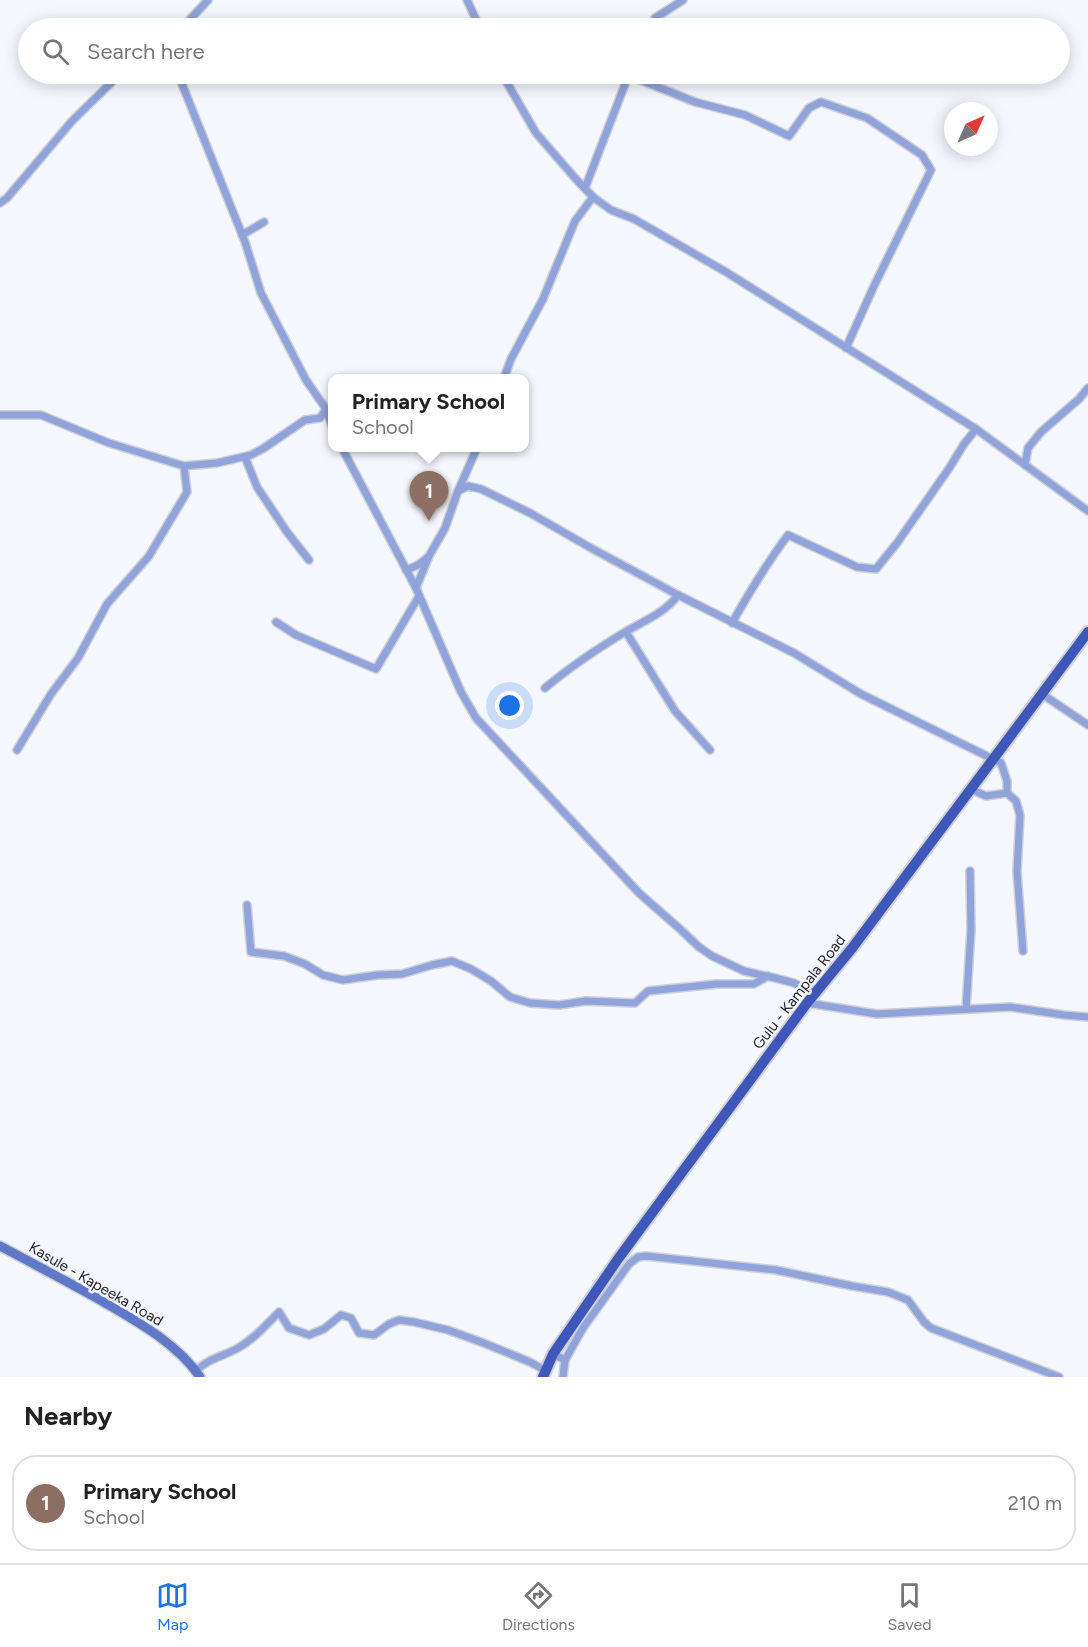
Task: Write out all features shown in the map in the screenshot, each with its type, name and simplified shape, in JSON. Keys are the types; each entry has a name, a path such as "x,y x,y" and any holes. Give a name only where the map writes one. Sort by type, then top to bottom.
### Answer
{"main road":[{"name":"Gulu - Kampala Road","path":"544,1374 553,1354 618,1258 814,993 853,947 1088,632"}],"street":[{"path":"191,18 207,0"},
{"path":"467,0 475,18"},
{"path":"655,18 683,0"},
{"path":"0,203 7,198 72,121 110,84"},
{"path":"182,84 242,235 261,293 306,380 328,414"},
{"path":"508,84 536,133 585,188 611,210 634,219 726,272 976,429 1088,511"},
{"path":"585,188 624,84"},
{"path":"652,84 695,102 745,115 789,136 809,108 821,102 867,118 922,155 931,170 846,348"},
{"path":"505,374 543,299 575,221 593,196"},
{"path":"242,235 264,222"},
{"path":"1025,465 1028,448 1041,432 1088,388"},
{"path":"320,418 326,409"},
{"path":"0,415 41,415 109,443 184,466 217,463 245,456 264,448 305,420 320,418 328,424"},
{"path":"732,623 746,597 788,535 857,567 876,569 897,543 976,429"},
{"path":"345,452 418,592 461,692 476,718 639,894 699,947 712,956 744,971 794,983 814,993"},
{"path":"276,622 296,635 376,669 418,592 429,556 445,528 475,452"},
{"path":"245,456 257,487 309,560"},
{"path":"17,750 51,694 78,658 107,604 149,556 187,492 184,466"},
{"path":"458,491 468,486 482,489 530,513 678,596 794,653 861,694 1001,763 1007,781 1007,793 1016,801 1020,815 1017,871 1023,951"},
{"path":"406,570 418,565 429,556"},
{"path":"545,688 568,669 652,618 678,596"},
{"path":"626,632 675,711 710,750"},
{"path":"1042,694 1088,725"},
{"path":"970,789 986,796 1007,793"},
{"path":"966,1009 971,930 970,871"},
{"path":"248,905 251,952 284,956 322,975 343,980 402,974 452,961 491,981 510,997 530,1003 559,1005 586,1001 635,1003 648,991 694,985 754,984 768,976"},
{"path":"807,1003 877,1014 1010,1007 1088,1017"},
{"name":"Kasule - Kapeeka Road","path":"0,1246 54,1273 132,1319 176,1351 198,1374"},
{"path":"563,1377 565,1360 583,1328 629,1264 638,1257 646,1256 776,1270 888,1292 908,1300 931,1328 1059,1377"},
{"path":"198,1374 203,1363 240,1347 259,1333 279,1312 289,1328 309,1335 324,1329 341,1315 351,1318 359,1333 374,1335 388,1324 399,1320 414,1322 448,1330 530,1362 544,1374"},
{"path":"553,1354 565,1360"}],"place":[{"name":"Primary School","path":"429,521"}]}
